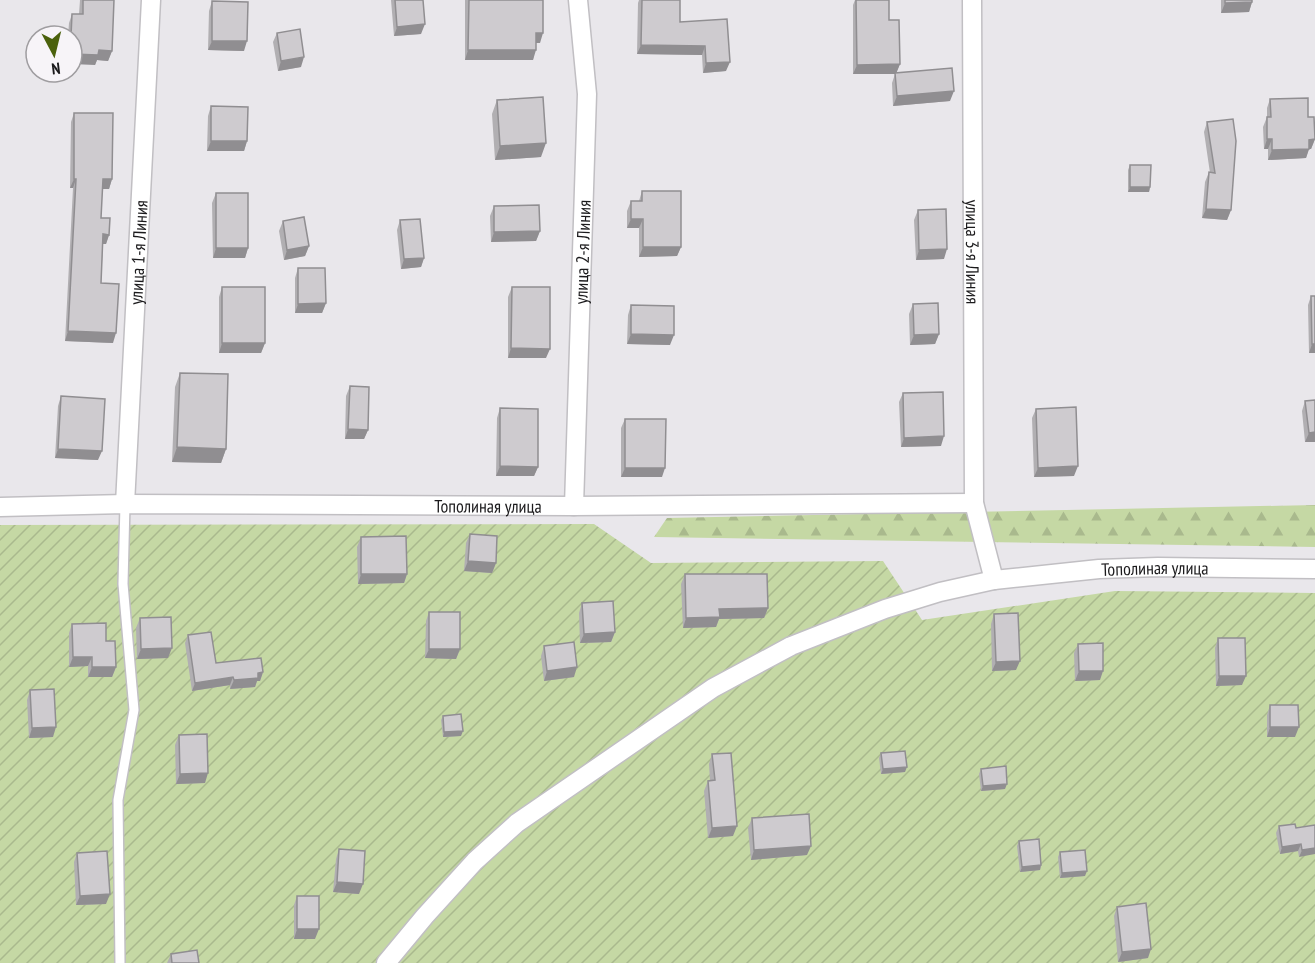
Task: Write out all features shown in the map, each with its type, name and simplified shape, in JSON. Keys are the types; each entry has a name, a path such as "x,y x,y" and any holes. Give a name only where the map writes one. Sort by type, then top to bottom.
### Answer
{"street":[{"name":"улица 1-я Линия","path":"125,504 151,0"},
{"name":"улица 2-я Линия","path":"574,506 587,94 578,0"},
{"name":"улица 3-я Линия","path":"972,0 974,503 994,580"},
{"name":"Тополиная улица","path":"0,507 125,504 574,506 974,503"},
{"name":"Тополиная улица","path":"386,963 461,877 517,823 713,688 791,646 885,609 940,592 994,580 1111,568 1315,569"}],"lane":[{"path":"120,963 118,800 134,710 123,584 125,504"}],"green space":[{"path":"1315,505 1315,547 654,537 667,518"},
{"path":"594,524 651,563 883,561 922,620 1115,591 1315,593 1315,963 0,963 0,525"}],"building":[{"path":"83,0 114,0 112,51 99,50 98,55 84,54 84,24 72,24 72,14 83,14"},
{"path":"395,0 423,0 425,24 397,27"},
{"path":"469,0 543,0 543,33 536,33 536,50 468,50"},
{"path":"642,0 680,0 680,22 727,19 730,62 706,63 705,46 641,45"},
{"path":"856,0 889,0 889,20 899,20 900,64 857,65"},
{"path":"1225,0 1252,0 1252,2 1225,3"},
{"path":"212,1 248,2 247,41 212,41"},
{"path":"300,29 304,57 281,61 277,33"},
{"path":"952,68 954,91 897,96 895,73"},
{"path":"543,97 546,143 500,146 497,100"},
{"path":"1308,98 1308,117 1314,117 1315,139 1309,140 1309,149 1272,150 1272,139 1267,139 1267,117 1271,117 1270,99"},
{"path":"211,106 248,107 247,141 211,141"},
{"path":"74,113 113,113 112,179 103,179 101,218 110,218 109,235 103,234 101,283 119,284 116,333 68,331 76,179 74,179"},
{"path":"1233,119 1236,141 1231,210 1206,209 1209,172 1215,173 1207,122"},
{"path":"1130,165 1151,165 1150,187 1130,187"},
{"path":"642,191 681,191 681,247 643,247 643,219 631,219 631,201 642,201"},
{"path":"216,193 248,193 248,248 216,248"},
{"path":"539,205 540,231 494,232 494,206"},
{"path":"946,209 947,249 919,250 918,210"},
{"path":"304,217 309,246 287,250 283,221"},
{"path":"420,219 424,258 404,259 400,220"},
{"path":"298,268 325,268 326,303 298,304"},
{"path":"222,287 265,287 265,343 222,343"},
{"path":"512,287 550,287 550,349 511,348"},
{"path":"1311,296 1315,296 1315,344 1312,344"},
{"path":"938,303 939,334 914,335 913,304"},
{"path":"631,305 674,306 674,335 631,334"},
{"path":"180,373 228,374 226,449 177,447"},
{"path":"350,386 369,387 368,430 348,429"},
{"path":"943,392 944,436 904,438 903,393"},
{"path":"61,396 105,399 102,451 58,449"},
{"path":"1315,400 1315,432 1309,433 1305,401"},
{"path":"1076,407 1078,466 1038,468 1036,409"},
{"path":"500,408 538,409 538,467 500,466"},
{"path":"625,419 666,419 665,468 625,468"},
{"path":"470,534 497,536 496,563 468,561"},
{"path":"406,536 407,574 361,574 361,537"},
{"path":"685,574 767,574 768,608 719,609 720,617 686,618"},
{"path":"613,601 615,632 584,634 582,603"},
{"path":"429,612 460,612 460,649 429,649"},
{"path":"1018,613 1020,661 996,662 994,614"},
{"path":"171,617 172,648 141,649 140,618"},
{"path":"106,623 106,641 115,641 116,667 92,667 92,657 73,657 72,624"},
{"path":"211,632 216,663 261,658 263,672 258,673 258,678 234,680 233,677 195,683 188,635"},
{"path":"1218,638 1245,638 1246,676 1219,676"},
{"path":"574,642 577,667 547,671 544,646"},
{"path":"1103,643 1103,671 1079,671 1078,644"},
{"path":"54,689 56,727 32,728 30,690"},
{"path":"1270,705 1298,705 1299,727 1270,727"},
{"path":"461,714 463,731 444,732 443,716"},
{"path":"207,734 208,773 180,774 179,735"},
{"path":"905,751 907,767 883,769 881,753"},
{"path":"731,753 737,826 712,828 708,781 715,780 712,754"},
{"path":"1006,766 1007,784 983,786 981,769"},
{"path":"809,814 811,846 754,850 752,818"},
{"path":"1295,824 1296,828 1315,825 1315,848 1302,850 1301,844 1282,847 1279,826"},
{"path":"1039,839 1041,865 1022,867 1019,841"},
{"path":"339,849 365,851 363,884 337,882"},
{"path":"1085,850 1087,871 1062,873 1060,852"},
{"path":"107,851 110,894 80,896 77,853"},
{"path":"297,896 319,896 319,929 297,929"},
{"path":"1146,903 1151,949 1122,952 1117,907"},
{"path":"197,950 199,963 172,963 171,954"}]}
